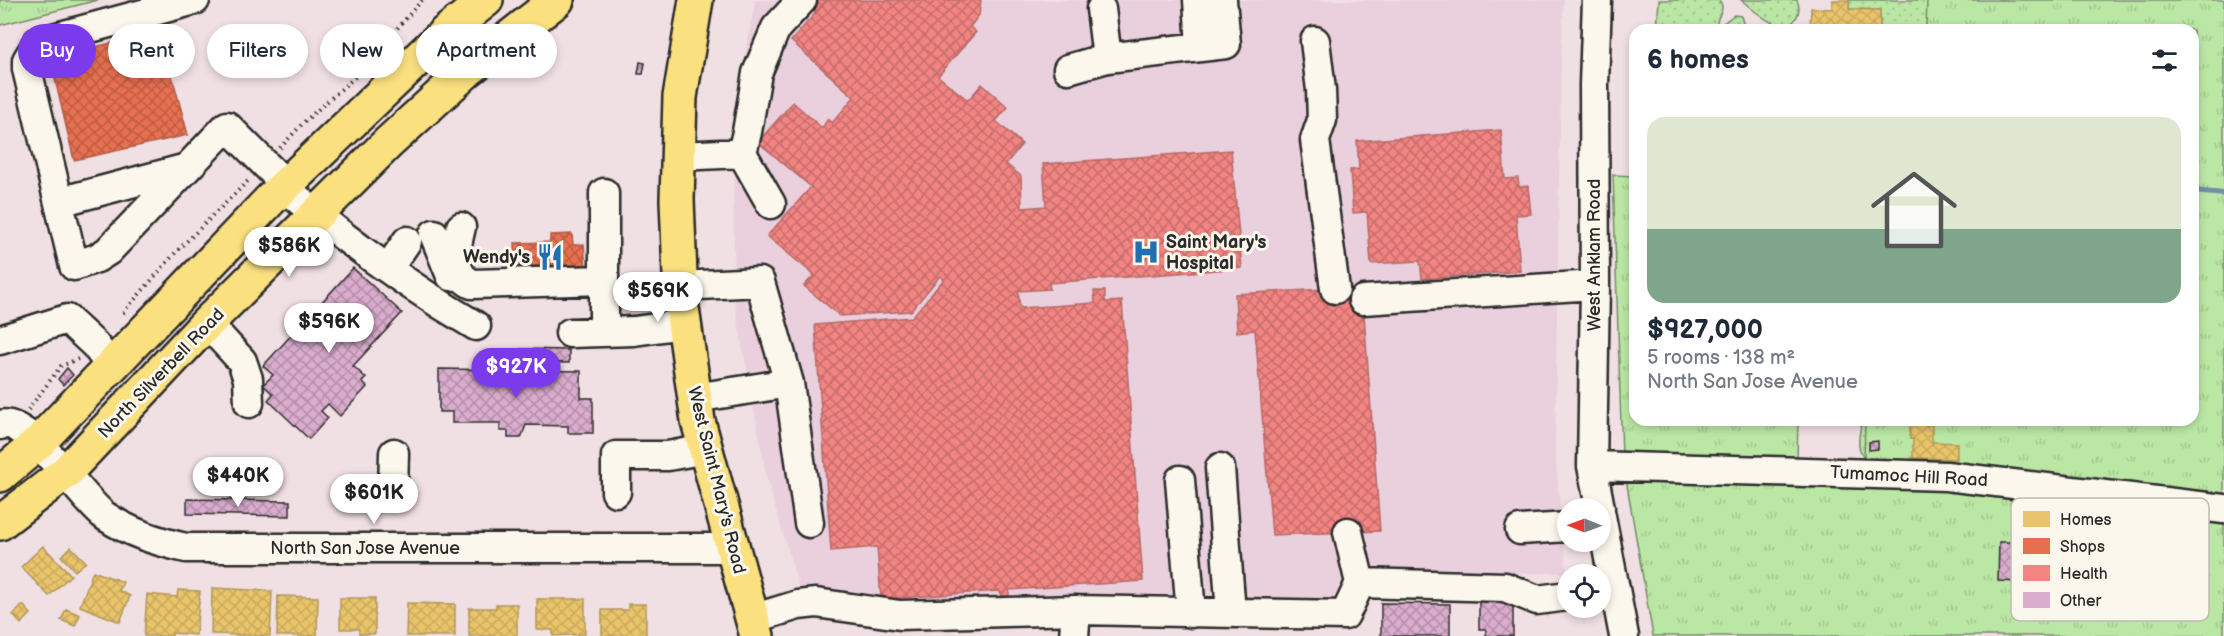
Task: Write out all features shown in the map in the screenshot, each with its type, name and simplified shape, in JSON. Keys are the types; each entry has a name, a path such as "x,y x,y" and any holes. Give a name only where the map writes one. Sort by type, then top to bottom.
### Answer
{"main road":[{"path":"0,474 37,444 96,362 276,181 446,32 486,0"},
{"name":"North Silverbell Road","path":"0,523 66,472 207,323 388,143 468,70 557,0"},
{"path":"675,0 690,37"},
{"name":"West Saint Mary's Road","path":"696,0 680,97 677,200 680,286 695,398 706,449 755,627"}],"street":[{"path":"771,204 742,153 757,73 776,28 802,0"},
{"path":"1197,0 1214,46"},
{"path":"1214,46 1222,0"},
{"name":"West Anklam Road","path":"1597,0 1594,84 1596,285 1592,466 1598,498"},
{"path":"186,2 38,42 27,60 29,78 74,266 97,258 108,251 227,126 276,181 315,215 443,307 476,326"},
{"path":"1101,9 1107,58"},
{"path":"1315,41 1322,120 1315,140 1335,289"},
{"path":"1068,69 1107,58 1214,46"},
{"path":"679,156 742,153"},
{"path":"59,202 187,168"},
{"path":"604,193 604,332"},
{"path":"461,227 455,249 458,270 463,279 472,284 604,280"},
{"path":"434,234 455,285 443,307"},
{"path":"388,268 407,241"},
{"path":"680,286 760,282 789,383 809,523"},
{"path":"1363,300 1596,285"},
{"path":"0,340 67,319 95,345 96,362"},
{"path":"207,323 242,361 248,379 249,403"},
{"path":"570,333 634,331 684,324"},
{"path":"695,398 789,383"},
{"path":"0,425 6,423 15,425 37,444"},
{"name":"North San Jose Avenue","path":"37,444 66,472 103,515 148,539 186,548 732,548"},
{"path":"616,492 616,456 668,456 706,449"},
{"path":"393,490 394,453"},
{"name":"Tumamoc Hill Road","path":"1592,466 1946,476 2137,498"},
{"path":"1220,468 1231,613"},
{"path":"1180,480 1191,613"},
{"name":"Tumamoc Hill Road","path":"2209,506 2224,508"},
{"path":"1520,530 1557,528"},
{"path":"755,627 798,605 816,603 900,615 1075,623 1191,613 1345,615 1360,583 1348,532"},
{"path":"1360,583 1505,587 1537,600 1557,597"},
{"name":"West Anklam Road","path":"1611,599 1624,636"}],"path":[{"path":"283,145 305,121 355,77 415,6 423,0"},
{"path":"118,319 177,251 276,181"},
{"path":"42,393 61,366 96,362"}],"shaded area":[{"name":"Saint Mary's Hospital","path":"755,0 1564,0 1555,452 1560,498 1557,498 1557,552 1565,552 1566,564 1557,564 1557,573 1384,573 1329,600 804,605 767,480 735,306 733,197 745,55"}],"green space":[{"path":"0,0 98,0 0,25"},
{"path":"1659,0 1719,0 1722,6 1717,24 1657,24"},
{"path":"1741,0 1797,0 1799,12 1791,24 1775,24"},
{"path":"1849,0 1950,0 1976,24 1880,24 1880,10 1849,9"},
{"path":"1927,0 2224,0 2224,636 1653,636 1622,456 1613,175 1629,176 1629,426 1798,426 1797,459 1864,460 1865,426 2199,426 2199,24 1926,24"},
{"path":"1734,15 1741,16 1743,24 1722,24"},
{"path":"1861,426 1874,426 1869,462 1861,453 1859,438"}],"building: Homes":[{"path":"1832,0 1849,0 1849,9 1880,10 1880,24 1810,24 1811,8 1832,9"},
{"path":"1910,426 1932,426 1932,442 1957,443 1957,459 1913,458 1913,439 1910,439"},
{"path":"43,546 71,575 49,596 21,567"},
{"path":"71,547 86,562 75,571 61,556"},
{"path":"93,571 123,582 119,591 130,596 120,622 80,606"},
{"path":"212,588 272,591 270,636 211,634"},
{"path":"178,590 200,591 196,635 172,633 172,636 144,636 147,594 177,597"},
{"path":"278,596 318,597 317,636 277,636"},
{"path":"340,598 375,598 375,634 359,634 359,629 340,629"},
{"path":"537,599 585,599 585,634 553,636 553,630 537,630"},
{"path":"407,603 455,604 455,636 406,636"},
{"path":"496,604 517,604 517,636 469,636 469,608 496,608"},
{"path":"628,604 646,604 646,636 602,636 602,610 628,610"},
{"path":"23,605 31,614 21,624 13,615"},
{"path":"66,609 80,615 75,626 61,620"}],"building: Shops":[{"path":"108,44 108,78 173,78 188,135 74,160 55,78 96,78 96,47"},
{"name":"Wendy's","path":"572,234 573,245 584,244 586,268 516,275 515,243 550,242 550,235"}],"building: Health":[{"path":"800,0 827,0 815,13"},
{"path":"827,0 981,0 979,15 970,27 976,32 938,76 968,100 982,84 1008,107 996,121 1022,144 1006,164 1021,176 1022,208 1046,206 1043,164 1231,150 1242,268 1049,283 1050,289 1018,291 1020,308 1095,303 1094,291 1105,291 1105,302 1122,301 1143,581 1009,590 1009,598 1001,599 1000,591 881,599 877,547 831,551 815,325 912,317 944,279 940,276 911,311 840,316 804,286 814,275 767,236 811,187 758,142 793,102 822,128 828,119 832,123 854,97 791,41"},
{"path":"1501,130 1505,179 1518,178 1519,187 1528,186 1531,214 1516,215 1520,271 1422,279 1420,261 1371,264 1367,212 1353,213 1350,170 1359,169 1357,141"},
{"path":"1362,287 1380,531 1272,535 1255,330 1237,332 1235,294"}],"building: Other":[{"path":"640,62 645,63 643,74 638,74"},
{"path":"353,268 402,313 353,366 366,378 362,382 367,387 340,416 328,404 321,411 328,418 309,439 268,400 273,394 263,385 273,375 263,366"},
{"path":"521,349 569,350 569,363 520,362"},
{"path":"67,368 73,375 63,385 58,379"},
{"path":"439,369 581,371 581,398 593,398 593,433 568,433 568,426 526,425 521,438 508,438 508,431 500,431 500,423 452,423 452,412 439,412"},
{"path":"1878,441 1878,449 1869,450 1869,442"},
{"path":"187,499 290,501 290,516 187,514"},
{"path":"1999,542 2011,542 2011,582 1998,581"},
{"path":"1479,600 1505,600 1505,605 1513,606 1513,636 1486,636 1486,629 1479,629"},
{"path":"1381,603 1450,604 1450,636 1381,636"}],"waterway":[{"path":"2199,192 2224,194"}],"place":[{"name":"Saint Mary's Hospital","path":"1146,252"},
{"name":"Wendy's","path":"550,257"}]}
